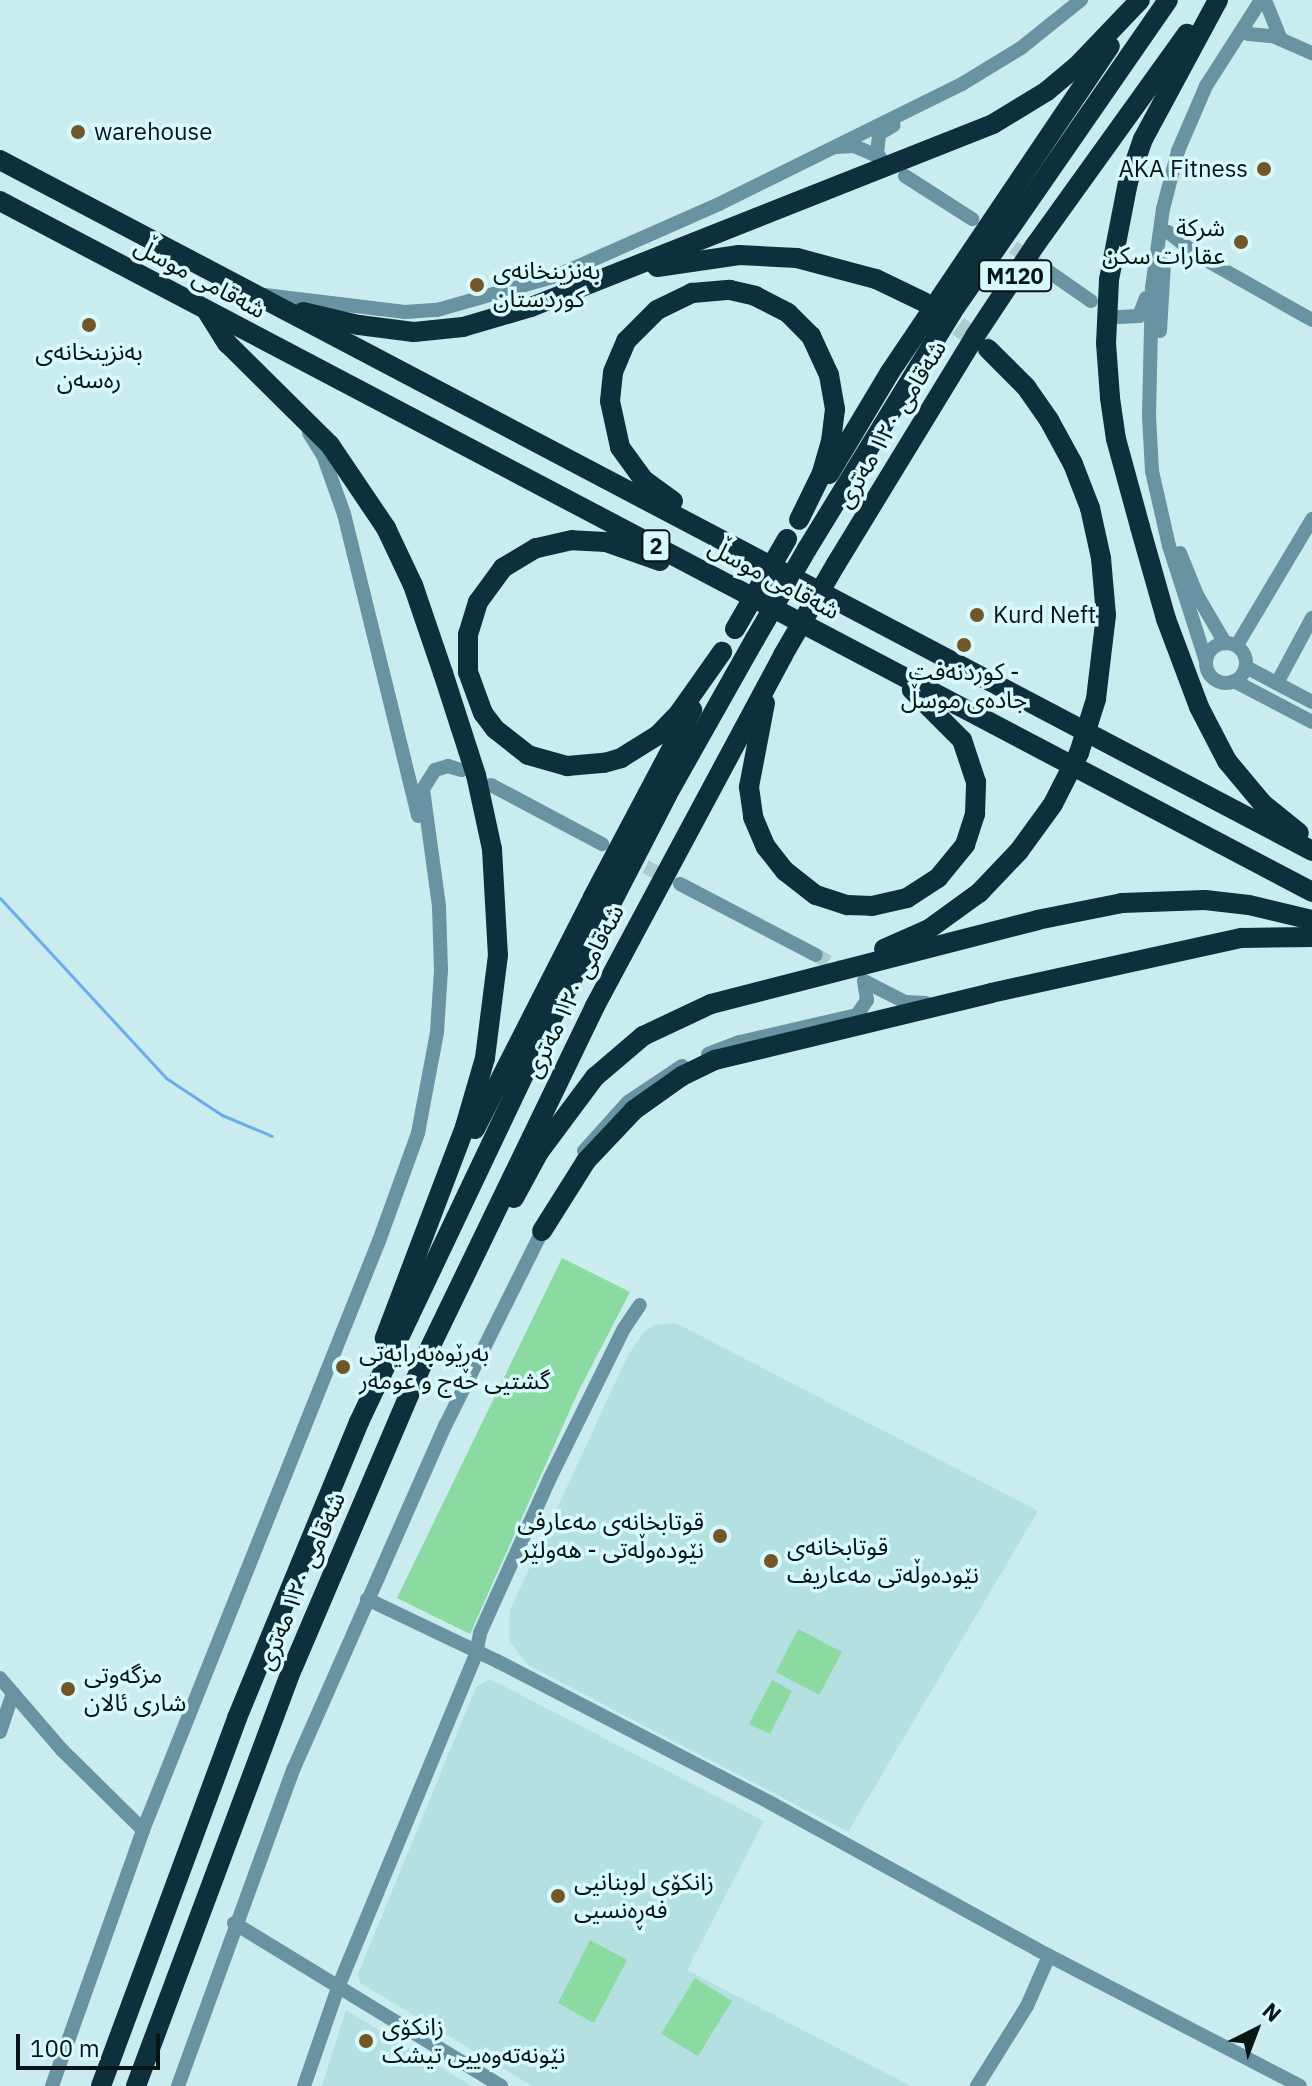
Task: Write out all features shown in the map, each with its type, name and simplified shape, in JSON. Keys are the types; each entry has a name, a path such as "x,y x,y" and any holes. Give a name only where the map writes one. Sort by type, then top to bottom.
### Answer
{"highway":[{"path":"560,296 993,124 1047,91 1077,66 1141,0"},
{"path":"423,1239 535,1009 722,652 787,539 890,372 1141,0"},
{"name":"شەقامی ١٢٠ مەتری","path":"101,2086 237,1718 359,1422 534,1053 667,795 807,549 952,312 1168,0"},
{"path":"1215,0 1143,139 1128,182 1109,280 1106,343 1110,398 1116,439 1162,604 1199,707 1227,761 1249,789 1312,842"},
{"name":"شەقامی ١٢٠ مەتری","path":"136,2086 287,1681 423,1362 602,992 783,655 975,336 1036,244 1215,0"},
{"name":"شەقامی موسڵ","path":"0,160 1312,851"},
{"name":"شەقامی موسڵ","path":"0,201 1312,892"},
{"path":"272,304 359,325 414,332 481,323 674,263 739,255 827,264 876,279 924,302"},
{"path":"752,556 653,488 620,447 610,401 613,372 626,341 657,310 692,293 743,292 788,313 811,336 832,386 834,423 822,473 799,520"},
{"path":"208,313 227,343 281,394 342,459 386,528 400,557 468,751 492,849 498,929 490,1031 470,1112 396,1307 359,1422"},
{"path":"778,985 865,957 929,929 997,876 1053,804 1079,753 1102,670 1106,606 1101,558 1090,508 1073,464 1049,420 1026,387 988,349"},
{"path":"722,652 679,713 658,735 621,758 587,766 567,766 528,755 495,729 472,692 466,652 472,618 488,586 519,556 553,542 606,542 735,587"},
{"path":"783,655 754,748 749,787 753,817 766,847 785,871 816,895 847,905 890,903 932,883 965,845 975,814 976,782 962,740 891,671"},
{"path":"423,1362 539,1152 575,1099 595,1077 643,1036 663,1024 742,993 1037,920 1122,903 1205,900 1249,905 1312,920"},
{"path":"542,1231 578,1173 606,1138 649,1097 699,1067 758,1047 1242,938 1312,937"}],"street":[{"path":"251,293 405,312 461,305 556,276 719,204 1002,62 1081,0"},
{"path":"835,147 854,146 879,156 877,138 881,131 1001,71 1047,39 1092,0"},
{"path":"1234,681 1246,667 1245,655 1231,644 1197,595 1167,507 1157,419 1163,266 1178,177 1196,125 1266,2"},
{"path":"1266,2 1281,39"},
{"path":"1266,2 1206,86 1178,151 1163,209 1152,288 1149,416 1152,471 1169,546 1214,679 1234,681 1312,722"},
{"path":"1248,34 1281,39 1312,53"},
{"path":"905,176 972,219"},
{"path":"1168,232 1199,256 1312,320"},
{"path":"1163,266 1179,255 1199,256"},
{"path":"1045,269 1091,301"},
{"path":"1119,317 1133,319 1141,315 1152,288"},
{"path":"281,394 323,455 344,514 436,883"},
{"path":"1206,661 1215,646 1231,644 1312,519"},
{"path":"1277,683 1312,618"},
{"path":"1246,667 1312,702"},
{"path":"52,2086 143,1830 379,1241 414,1145 427,1091 440,1009 441,930 423,789 439,767 461,770"},
{"path":"491,785 602,844"},
{"path":"680,884 816,955"},
{"path":"178,2086 234,1923 294,1768 367,1599 458,1398 585,1150 612,1118 645,1090 680,1067 720,1049 857,1015 867,1000 864,981 916,1005 983,995"},
{"path":"304,2086 339,1985 479,1652 480,1633 550,1478 560,1464 623,1330 640,1305"},
{"path":"367,1599 479,1652 493,1666 582,1709 766,1809 810,1828 1300,2086"},
{"path":"0,1678 62,1750 143,1830"},
{"path":"0,1732 13,1693"},
{"path":"234,1923 501,2086"},
{"path":"977,2086 1027,2006 1049,1956"}],"shaded area":[{"name":"قوتابخانەی نێودەوڵەتی مەعاریف","path":"676,1323 1038,1511 848,1832 528,1665 509,1641 510,1610 628,1355 644,1332 654,1325"},
{"name":"زانکۆی لوبنانیی فەڕەنسیی","path":"490,1679 764,1821 687,1970 911,2086 532,2086 360,1983 358,1974 476,1687"},
{"name":"زانکۆی نێونەتەوەییی تیشک","path":"346,2010 472,2086 322,2086"}],"green space":[{"path":"562,1258 630,1292 578,1392 470,1634 397,1598"},
{"path":"798,1629 842,1652 819,1695 776,1672"},
{"path":"772,1680 792,1691 770,1734 749,1724"},
{"path":"590,1940 627,1960 594,2023 558,2003"},
{"path":"695,1978 732,2001 698,2056 661,2034"}],"waterway":[{"path":"0,898 166,1078 222,1115 272,1136"}],"tunnel":[{"path":"996,235 1045,269"},
{"path":"934,308 985,346"},
{"path":"627,857 673,881"},
{"path":"816,955 847,972"}],"place":[{"name":"warehouse","path":"78,132"},
{"name":"AKA Fitness","path":"1264,169"},
{"name":"شركة عقارات سكن","path":"1241,242"},
{"name":"بەنزینخانەی کوردستان","path":"477,285"},
{"name":"بەنزینخانەی رەسەن","path":"89,325"},
{"name":"Kurd Neft","path":"977,615"},
{"name":"کوردنەفت - جادەی موسڵ","path":"964,645"},
{"name":"بەڕێوەبەرایەتی گشتیی حەج و عومەر","path":"343,1367"},
{"name":"قوتابخانەی مەعارفی نێودەوڵەتی - هەولێر","path":"720,1536"},
{"name":"قوتابخانەی نێودەوڵەتی مەعاریف","path":"771,1561"},
{"name":"مزگەوتی شاری ئالان","path":"68,1689"},
{"name":"زانکۆی لوبنانیی فەڕەنسیی","path":"558,1896"},
{"name":"زانکۆی نێونەتەوەییی تیشک","path":"366,2041"}]}
